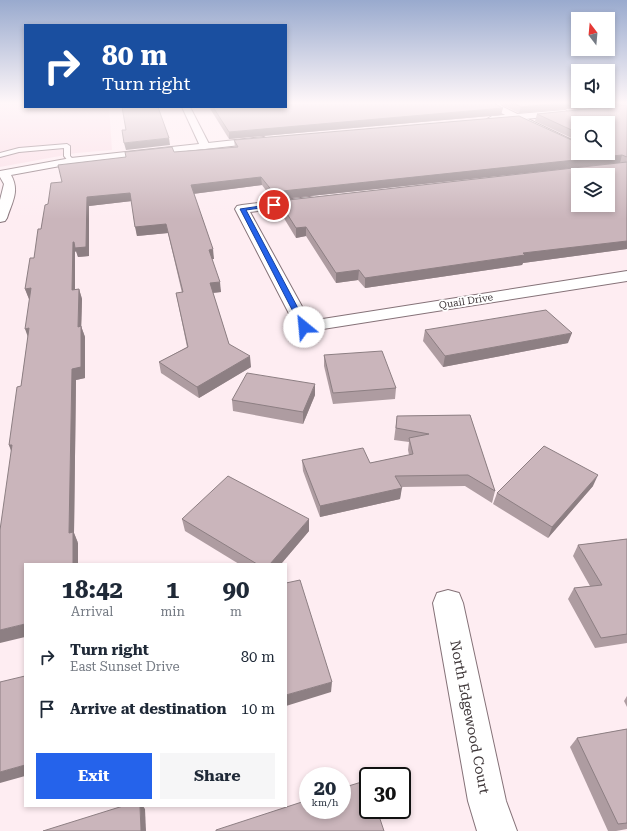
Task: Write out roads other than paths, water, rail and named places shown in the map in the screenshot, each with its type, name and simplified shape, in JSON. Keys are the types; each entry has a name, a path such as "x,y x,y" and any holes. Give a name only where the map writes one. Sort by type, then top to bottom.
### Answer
{"street":[{"path":"202,141 205,146"},
{"path":"0,218 10,190 10,184 2,174 71,161 256,141"},
{"name":"Quail Drive","path":"320,200 242,209 304,327 627,276"},
{"name":"North Edgewood Court","path":"448,603 487,801 497,831"}],"lane":[{"path":"0,155 20,150 67,146 67,156 71,161"}]}
